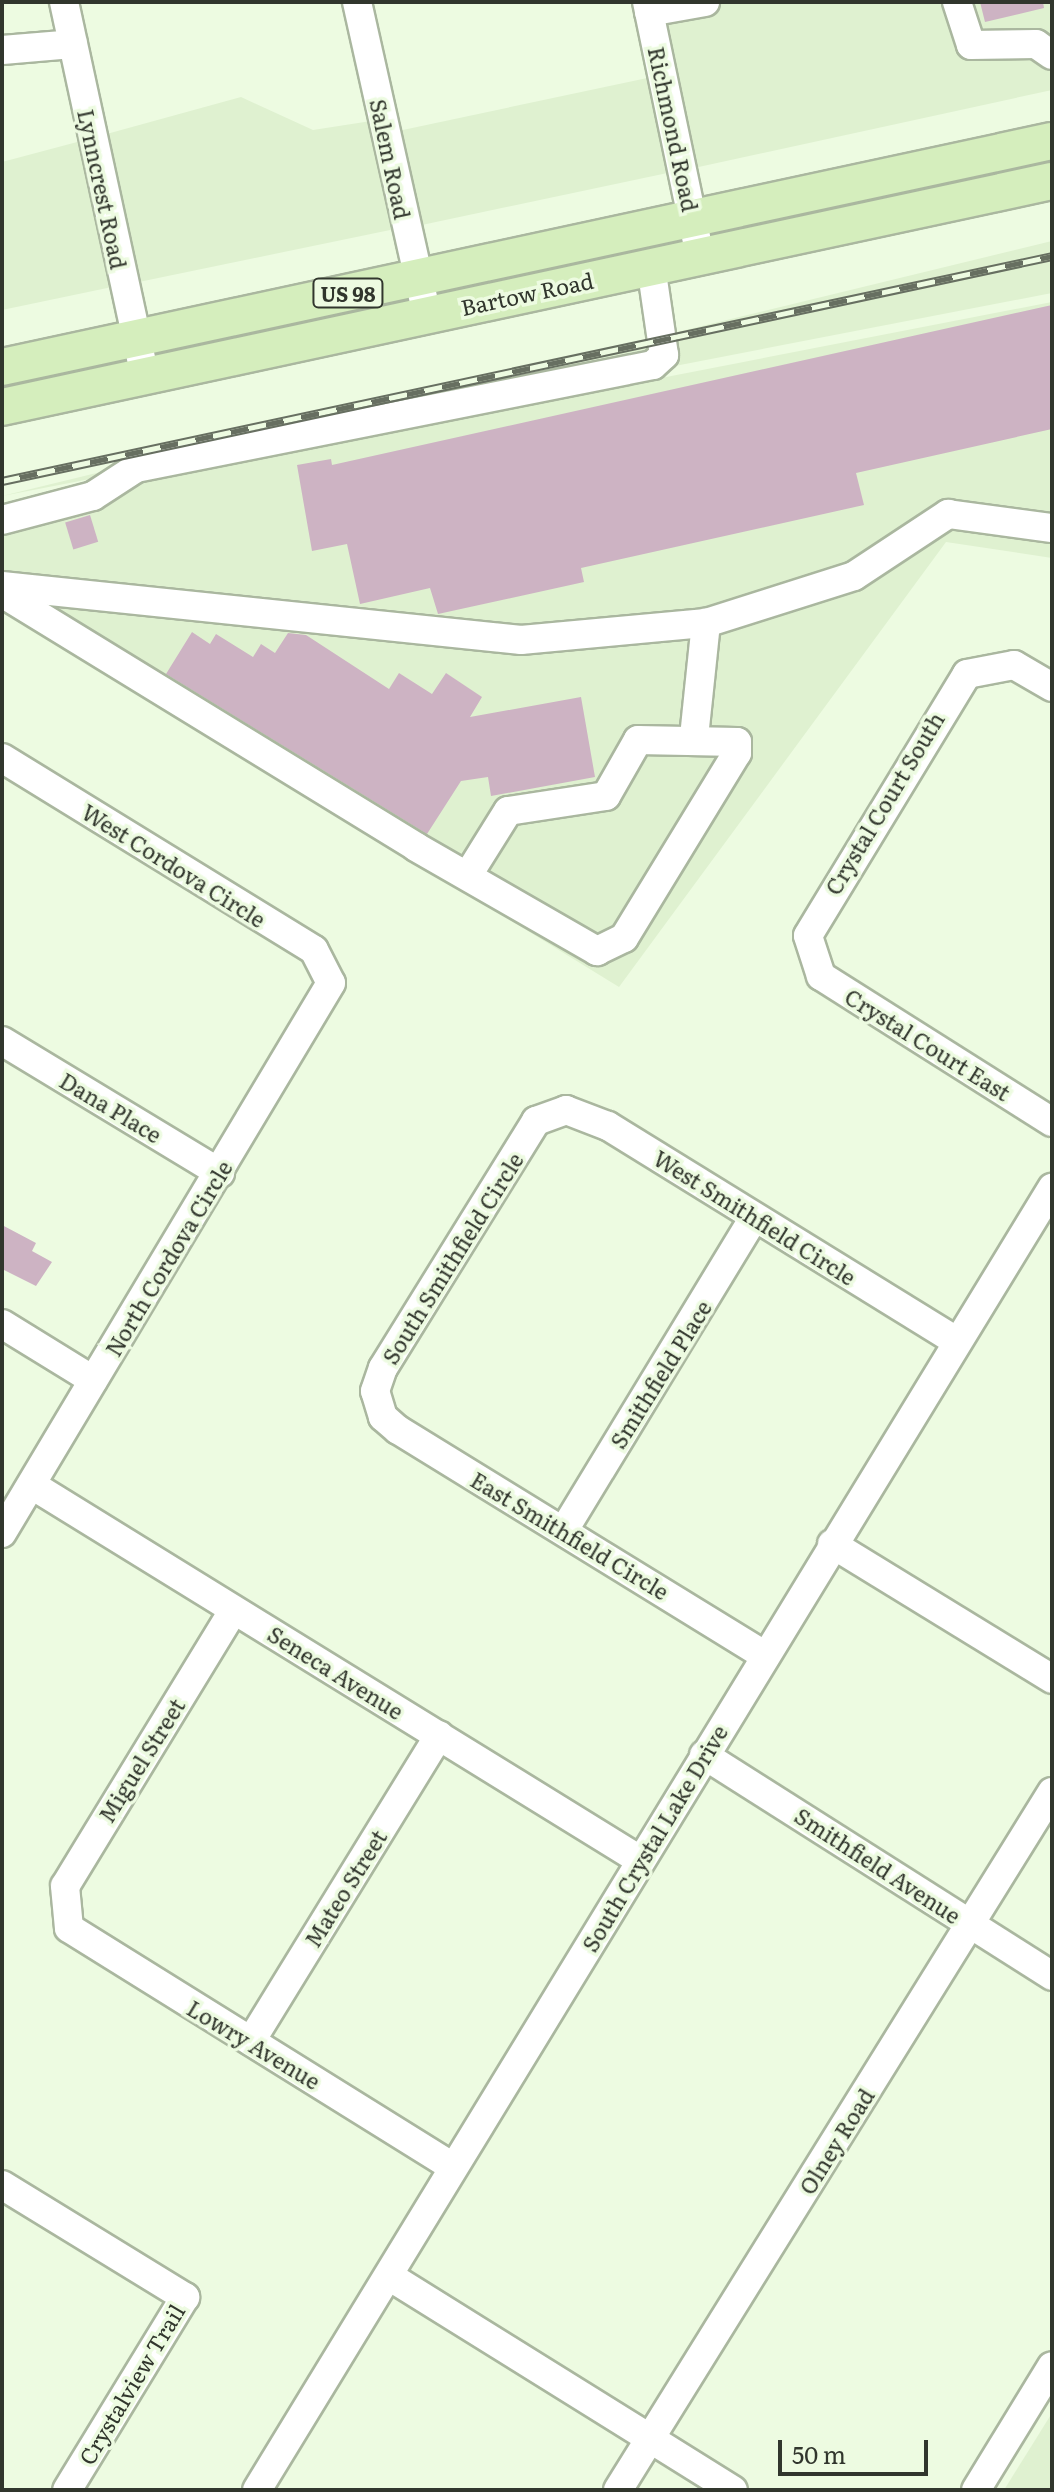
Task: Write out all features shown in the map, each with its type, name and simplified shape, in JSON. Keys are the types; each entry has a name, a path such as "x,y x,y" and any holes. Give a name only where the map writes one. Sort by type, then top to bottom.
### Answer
{"main road":[{"name":"Bartow Road","path":"2,367 1052,141"},
{"name":"Bartow Road","path":"2,407 1052,181"}],"street":[{"name":"Lynncrest Road","path":"64,2 145,376"},
{"name":"Salem Road","path":"357,2 416,278 427,315"},
{"path":"648,7 705,2"},
{"path":"957,2 971,45 1036,44 1052,55"},
{"name":"Richmond Road","path":"648,7 700,256"},
{"path":"2,50 73,44"},
{"path":"2,520 93,496 136,468 653,365 664,355 651,266"},
{"path":"2,586 521,640 706,623 854,576 948,514 1052,528"},
{"path":"2,593 468,875 597,951 611,949 737,753 730,736 638,740 606,796 508,811 468,875"},
{"path":"694,737 706,623"},
{"name":"Crystal Court South","path":"811,958 814,917 955,687 987,666 1014,665 1052,687"},
{"name":"West Cordova Circle","path":"2,758 314,950 331,983"},
{"name":"Crystal Court East","path":"811,958 836,987 1052,1122"},
{"name":"North Cordova Circle","path":"2,1533 331,983"},
{"name":"Dana Place","path":"2,1041 220,1173"},
{"name":"West Smithfield Circle","path":"548,1113 584,1112 956,1341"},
{"name":"South Smithfield Circle","path":"381,1411 375,1391 383,1368 536,1121 548,1113"},
{"name":"South Crystal Lake Drive","path":"257,2490 764,1655 1052,1188"},
{"name":"Smithfield Place","path":"564,1530 754,1218"},
{"path":"2,1324 93,1380"},
{"name":"East Smithfield Circle","path":"381,1411 398,1430 764,1655"},
{"name":"Seneca Avenue","path":"32,1485 640,1860"},
{"path":"832,1544 1052,1679"},
{"name":"Miguel Street","path":"64,1914 65,1886 233,1611"},
{"name":"Mateo Street","path":"251,2041 439,1735"},
{"name":"Smithfield Avenue","path":"704,1755 1052,1976"},
{"name":"Olney Road","path":"618,2490 652,2441 1052,1792"},
{"name":"Lowry Avenue","path":"64,1914 78,1937 453,2167"},
{"name":"Crystalview Trail","path":"2,2185 185,2297 67,2490"},
{"path":"389,2276 733,2490"},
{"path":"976,2490 1052,2366"}],"shaded area":[{"path":"658,2 1052,2 1052,90 694,168"},
{"path":"652,77 672,172 416,226 396,131"},
{"path":"241,97 313,130 371,121 395,229 134,283 103,135"},
{"path":"81,141 112,287 2,310 2,162"},
{"path":"1052,241 1052,293 2,496"},
{"path":"1052,302 1052,558 946,542 619,987 2,607 2,506"},
{"path":"1052,2413 1052,2490 1004,2490"}],"building":[{"path":"980,2 1043,2 1044,8 985,22"},
{"path":"1052,305 1052,429 856,473 864,505 581,568 584,582 438,614 430,588 360,604 347,544 312,551 297,465 331,459 332,465"},
{"path":"90,515 98,542 73,549 65,523"},
{"path":"192,632 210,644 216,634 253,657 261,644 275,653 288,633 306,635 389,689 399,673 432,694 446,673 482,697 470,717 581,697 595,777 491,796 488,777 461,781 427,834 166,674"},
{"path":"2,1225 36,1243 32,1251 52,1262 36,1286 2,1269"}],"railway":[{"path":"2,481 1052,256"}]}
